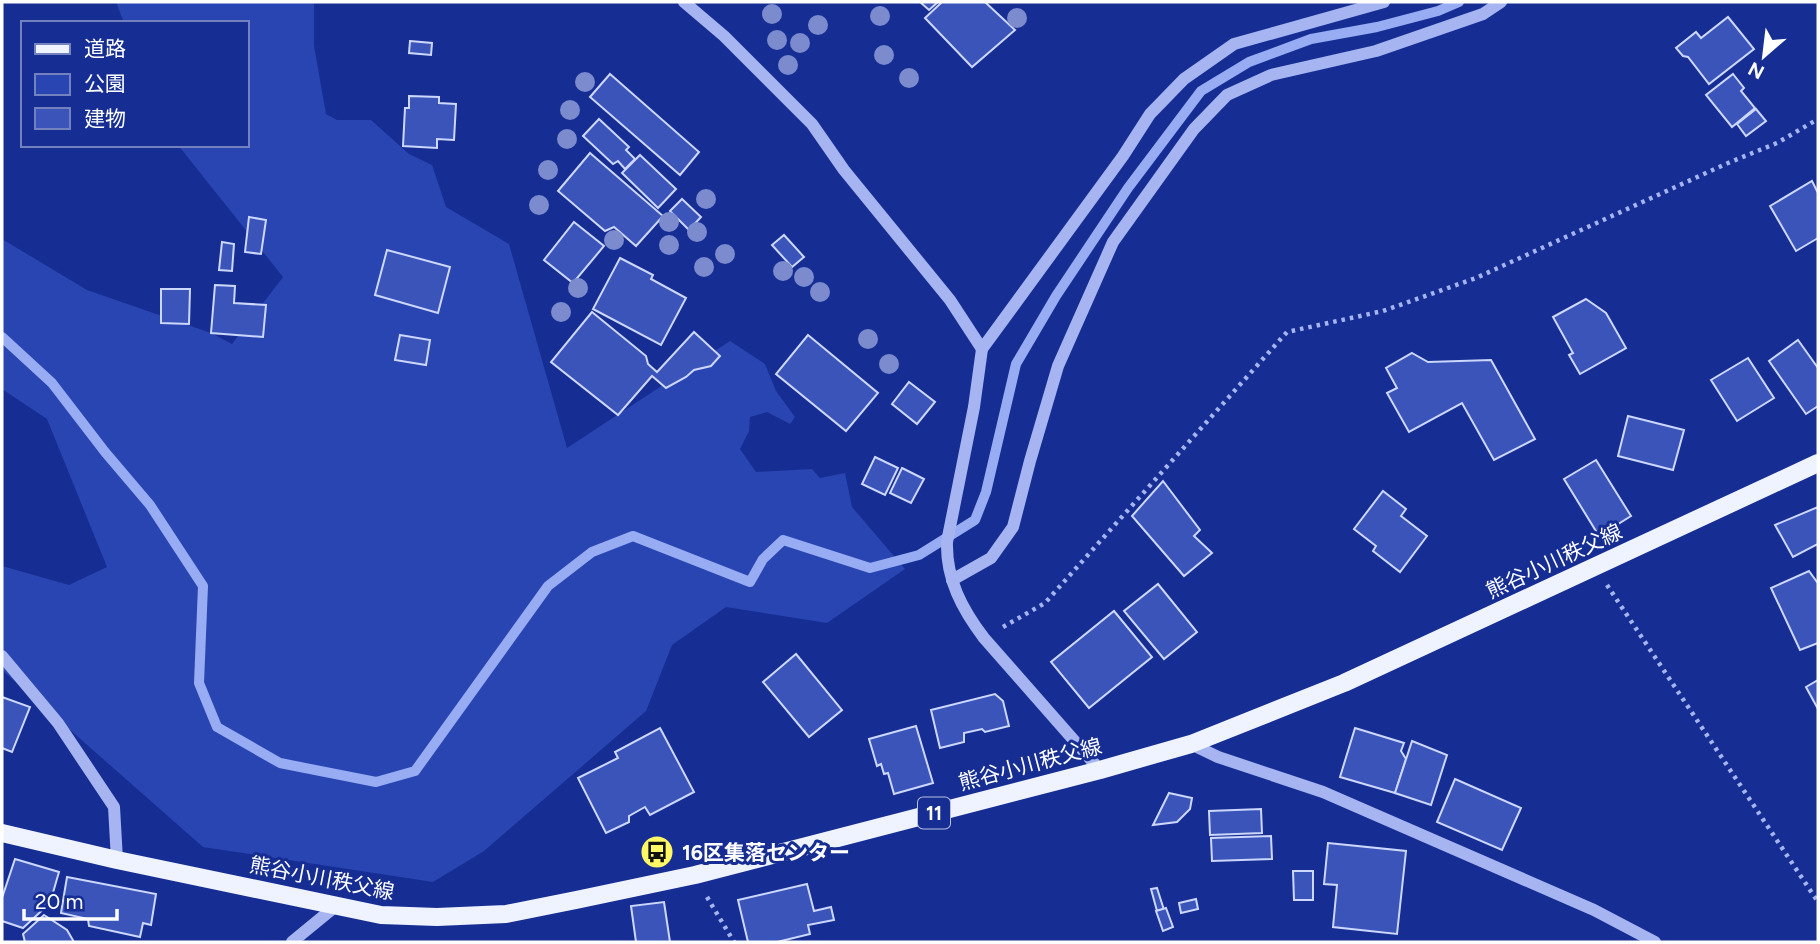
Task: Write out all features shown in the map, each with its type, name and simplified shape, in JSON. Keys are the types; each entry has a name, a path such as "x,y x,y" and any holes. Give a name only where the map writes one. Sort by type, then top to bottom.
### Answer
{"main road":[{"name":"熊谷小川秩父線","path":"2,833 381,915 437,917 506,914 695,875 1191,744 1344,683 1818,463"}],"street":[{"path":"684,2 724,36 812,124 844,170 950,300 982,349"},
{"path":"1100,770 984,638 970,618 951,580 946,554 947,542 974,407 982,349 1123,156 1150,114 1184,79 1234,44 1384,2"},
{"path":"951,580 991,558 1013,527 1058,366 1113,242 1194,129 1227,95 1271,75 1376,51 1483,14 1501,2"},
{"path":"2,656 58,723 114,807 117,860"},
{"path":"1191,744 1218,757 1323,792 1594,910 1655,942"},
{"path":"292,942 337,905"}],"path":[{"path":"984,638 1045,603 1287,332 1383,312 1476,278 1777,143 1818,119"},
{"path":"1595,567 1818,902"},
{"path":"695,875 734,942"}],"green space":[{"path":"116,2 314,2 314,46 326,114 337,120 371,120 409,154 432,165 446,207 509,244 567,448 730,341 765,364 776,391 795,417 790,424 767,412 750,417 749,431 740,449 756,472 812,469 820,478 845,473 852,507 905,569 827,623 726,607 672,645 646,711 484,851 433,882 203,847 2,670 2,566 69,585 107,567 47,419 2,389 2,239 87,290 211,333 232,344 283,277 180,147 248,147 248,21 123,21"}],"building":[{"path":"920,2 938,2 929,10"},
{"path":"942,2 985,2 1015,30 972,67 925,18"},
{"path":"1728,17 1754,49 1709,84 1688,57 1683,56 1676,48 1696,32 1701,38"},
{"path":"410,41 432,43 431,55 409,53"},
{"path":"610,74 699,152 680,175 590,97"},
{"path":"1733,74 1744,88 1741,91 1755,108 1732,127 1706,95"},
{"path":"409,96 439,97 439,103 456,104 454,140 437,139 437,148 403,146 405,108 409,108"},
{"path":"1756,109 1766,121 1746,136 1737,124"},
{"path":"599,119 629,147 626,150 635,159 625,169 618,161 613,164 583,136"},
{"path":"590,153 663,216 636,246 614,227 605,231 558,191"},
{"path":"640,155 676,189 658,208 622,173"},
{"path":"1812,181 1818,193 1818,238 1796,251 1770,206"},
{"path":"682,199 701,217 689,230 670,211"},
{"path":"249,217 266,220 261,254 245,252"},
{"path":"574,222 604,246 573,283 544,260"},
{"path":"784,235 804,257 792,267 772,245"},
{"path":"222,242 234,244 232,271 219,270"},
{"path":"387,250 450,267 438,313 375,295"},
{"path":"620,258 653,275 651,279 686,298 661,345 593,309"},
{"path":"215,285 235,286 234,303 266,305 263,337 211,333"},
{"path":"161,289 190,289 189,324 161,323"},
{"path":"1586,299 1606,313 1626,348 1580,374 1569,355 1573,353 1553,317"},
{"path":"592,312 646,356 648,364 657,372 694,332 720,356 711,366 694,370 666,388 652,376 618,415 551,362"},
{"path":"400,335 430,340 426,365 395,360"},
{"path":"808,335 878,393 846,431 776,374"},
{"path":"1798,340 1818,368 1818,406 1806,414 1769,361"},
{"path":"1412,353 1428,362 1491,360 1535,439 1494,460 1462,403 1409,432 1387,393 1397,388 1386,368"},
{"path":"1748,358 1774,398 1737,421 1711,380"},
{"path":"909,382 935,402 917,424 892,404"},
{"path":"1628,416 1684,430 1673,470 1618,456"},
{"path":"875,457 898,468 885,495 862,484"},
{"path":"1596,460 1631,516 1599,536 1564,479"},
{"path":"902,468 924,479 911,503 890,493"},
{"path":"1163,481 1200,530 1194,536 1212,553 1184,576 1132,516"},
{"path":"1383,491 1406,509 1401,516 1427,536 1400,572 1373,551 1376,546 1354,529"},
{"path":"1818,507 1818,544 1793,557 1775,525"},
{"path":"1809,571 1818,582 1818,643 1800,650 1771,588"},
{"path":"1158,584 1197,632 1164,659 1124,611"},
{"path":"1114,611 1152,657 1089,708 1051,662"},
{"path":"796,654 842,710 809,737 763,682"},
{"path":"1818,680 1818,709 1806,687"},
{"path":"995,694 1003,701 1009,726 985,732 982,729 964,733 964,742 940,748 931,710"},
{"path":"2,697 30,707 12,752 2,748"},
{"path":"916,726 933,783 894,794 888,773 884,774 881,764 877,766 869,739"},
{"path":"660,728 694,792 650,815 645,807 629,816 629,822 606,833 578,778 618,758 615,752"},
{"path":"1355,728 1404,743 1401,751 1406,759 1395,793 1340,777"},
{"path":"1412,741 1447,755 1431,805 1395,793"},
{"path":"1455,779 1521,808 1502,850 1437,822"},
{"path":"1169,793 1192,798 1190,809 1177,822 1153,825"},
{"path":"1261,809 1262,833 1210,835 1209,811"},
{"path":"1271,836 1272,859 1212,861 1211,838"},
{"path":"1328,843 1406,851 1397,934 1333,927 1337,885 1324,884"},
{"path":"15,859 59,872 50,903 23,928 2,921 2,898"},
{"path":"1293,871 1313,871 1313,900 1294,900"},
{"path":"67,877 156,894 151,925 143,923 140,937 89,926 88,919 61,913"},
{"path":"807,884 814,911 831,907 834,920 808,925 810,934 777,942 748,942 738,900"},
{"path":"1157,888 1164,910 1157,911 1151,889"},
{"path":"1196,899 1198,909 1181,913 1179,903"},
{"path":"664,902 670,942 636,942 631,906"},
{"path":"1166,908 1173,927 1163,931 1156,911"},
{"path":"44,915 67,930 74,942 25,942 23,934"}],"waterway":[{"path":"2,337 52,383 150,505 203,586 199,683 217,727 280,763 376,782 415,771 548,586 592,552 633,536 750,582 763,559 783,540 870,568 919,555 975,520 986,492 1016,364 1056,296 1128,188 1201,91 1249,62 1311,39 1377,27 1438,11 1459,2"}],"place":[{"name":"16区集落センター","path":"657,852"}]}
